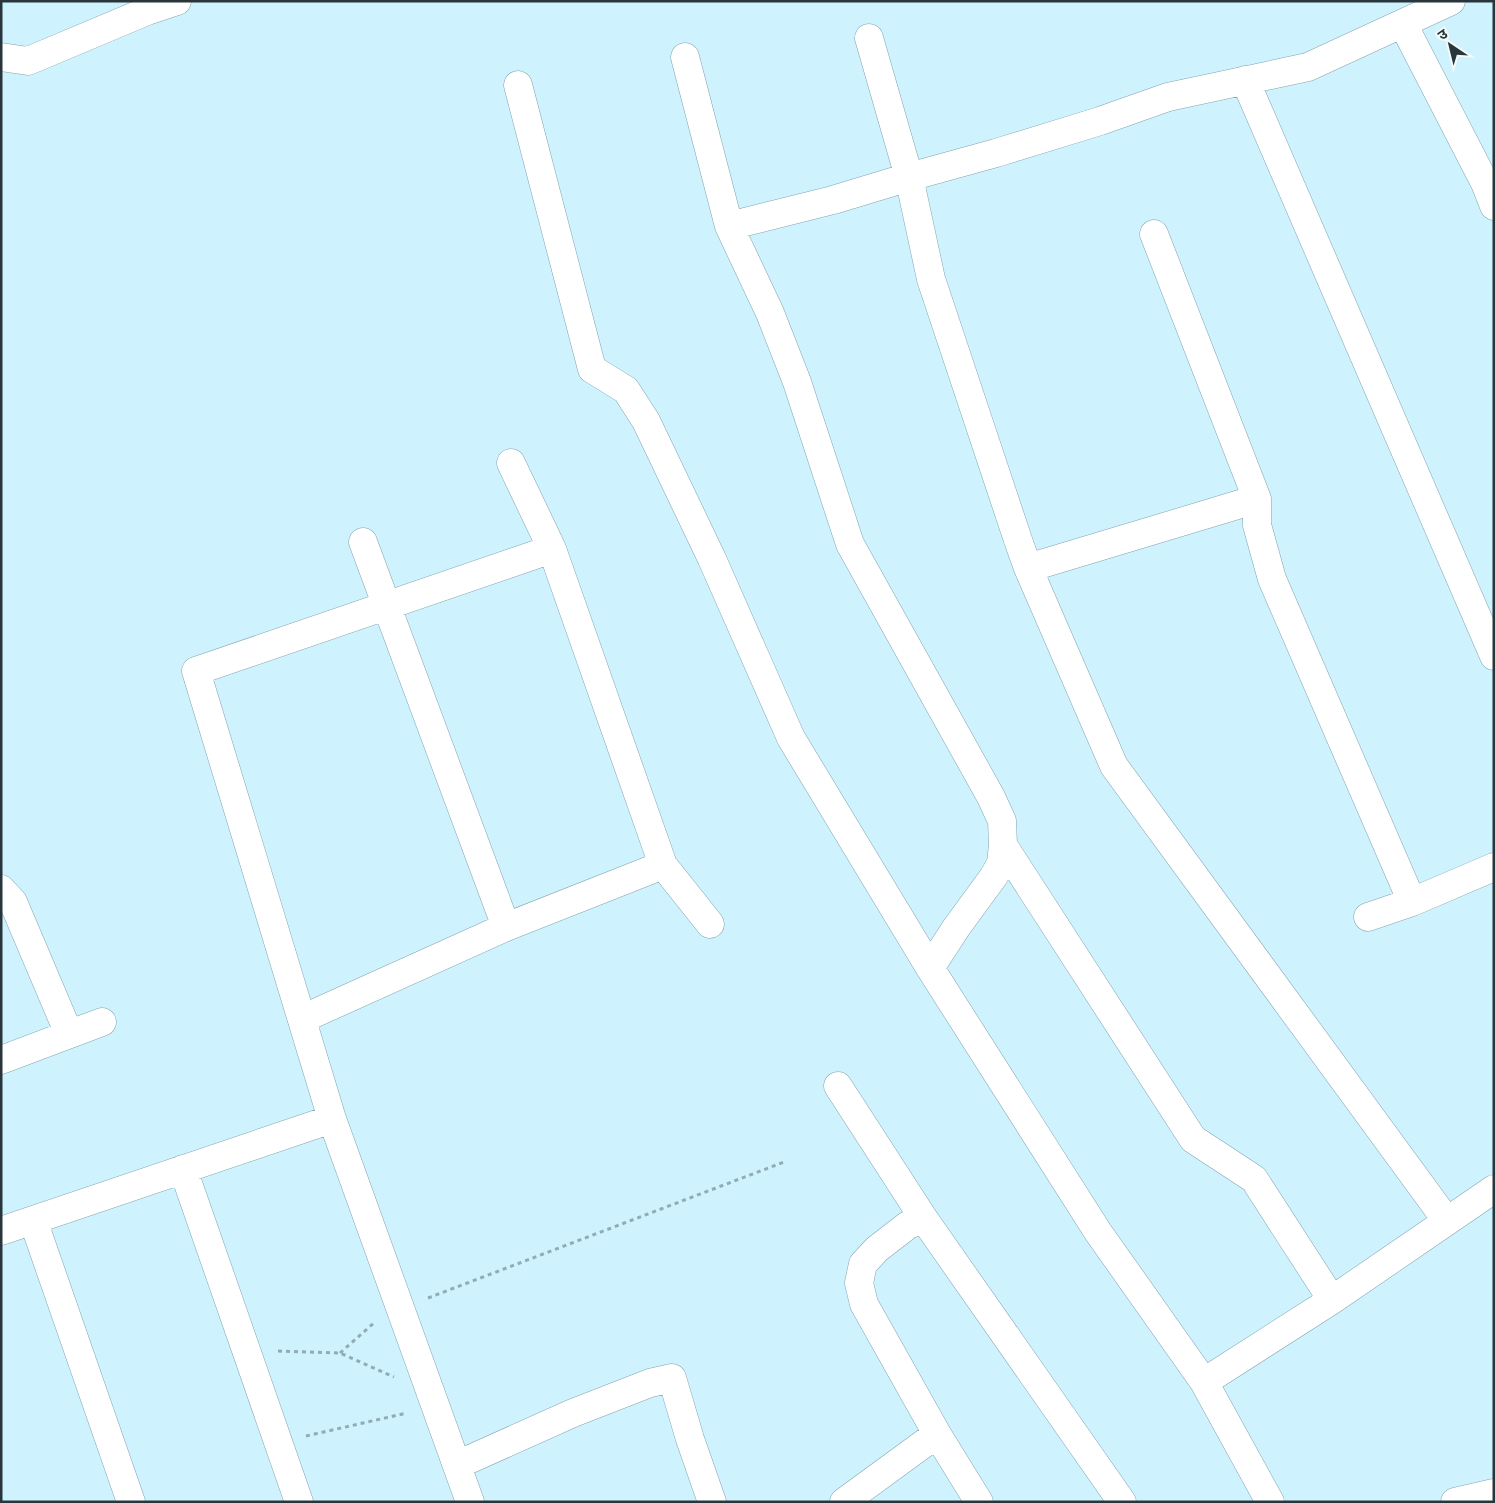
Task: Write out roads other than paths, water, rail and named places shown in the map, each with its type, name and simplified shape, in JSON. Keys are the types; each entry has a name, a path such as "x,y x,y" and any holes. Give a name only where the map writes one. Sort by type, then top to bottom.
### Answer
{"street":[{"path":"1,57 28,61 145,6 177,1"},
{"path":"729,226 833,200 996,153 1100,121 1168,97 1308,67 1451,1"},
{"path":"1403,24 1485,183 1494,206"},
{"path":"869,38 909,177 931,279 1028,568 1114,766 1447,1221"},
{"path":"685,57 729,226 770,312 798,382 850,544 991,797 1002,821 1004,845 1001,863 930,968"},
{"path":"1245,80 1494,656"},
{"path":"518,85 592,370 626,390 646,421 712,559 791,738 930,968 1098,1232 1204,1382 1264,1500"},
{"path":"1154,234 1257,499 1257,525 1272,579 1412,902"},
{"path":"510,464 552,549 663,865 710,924"},
{"path":"1028,568 1257,499"},
{"path":"364,542 506,927"},
{"path":"470,1502 332,1119 196,671 552,549"},
{"path":"1004,845 1193,1140 1254,1179 1332,1300"},
{"path":"302,1020 506,927 663,865"},
{"path":"1368,917 1412,902 1494,867"},
{"path":"1,889 13,902 69,1034"},
{"path":"1,1060 102,1022"},
{"path":"838,1086 924,1219 1122,1502"},
{"path":"1,1231 332,1119"},
{"path":"183,1169 299,1502"},
{"path":"1204,1382 1332,1300 1494,1188"},
{"path":"924,1219 908,1225 877,1249 863,1264 859,1283 864,1304 937,1434 979,1502"},
{"path":"33,1220 131,1502"},
{"path":"457,1465 573,1413 650,1383 672,1378 690,1440 712,1502"},
{"path":"844,1502 937,1434"},
{"path":"1455,1502 1494,1493"}]}
